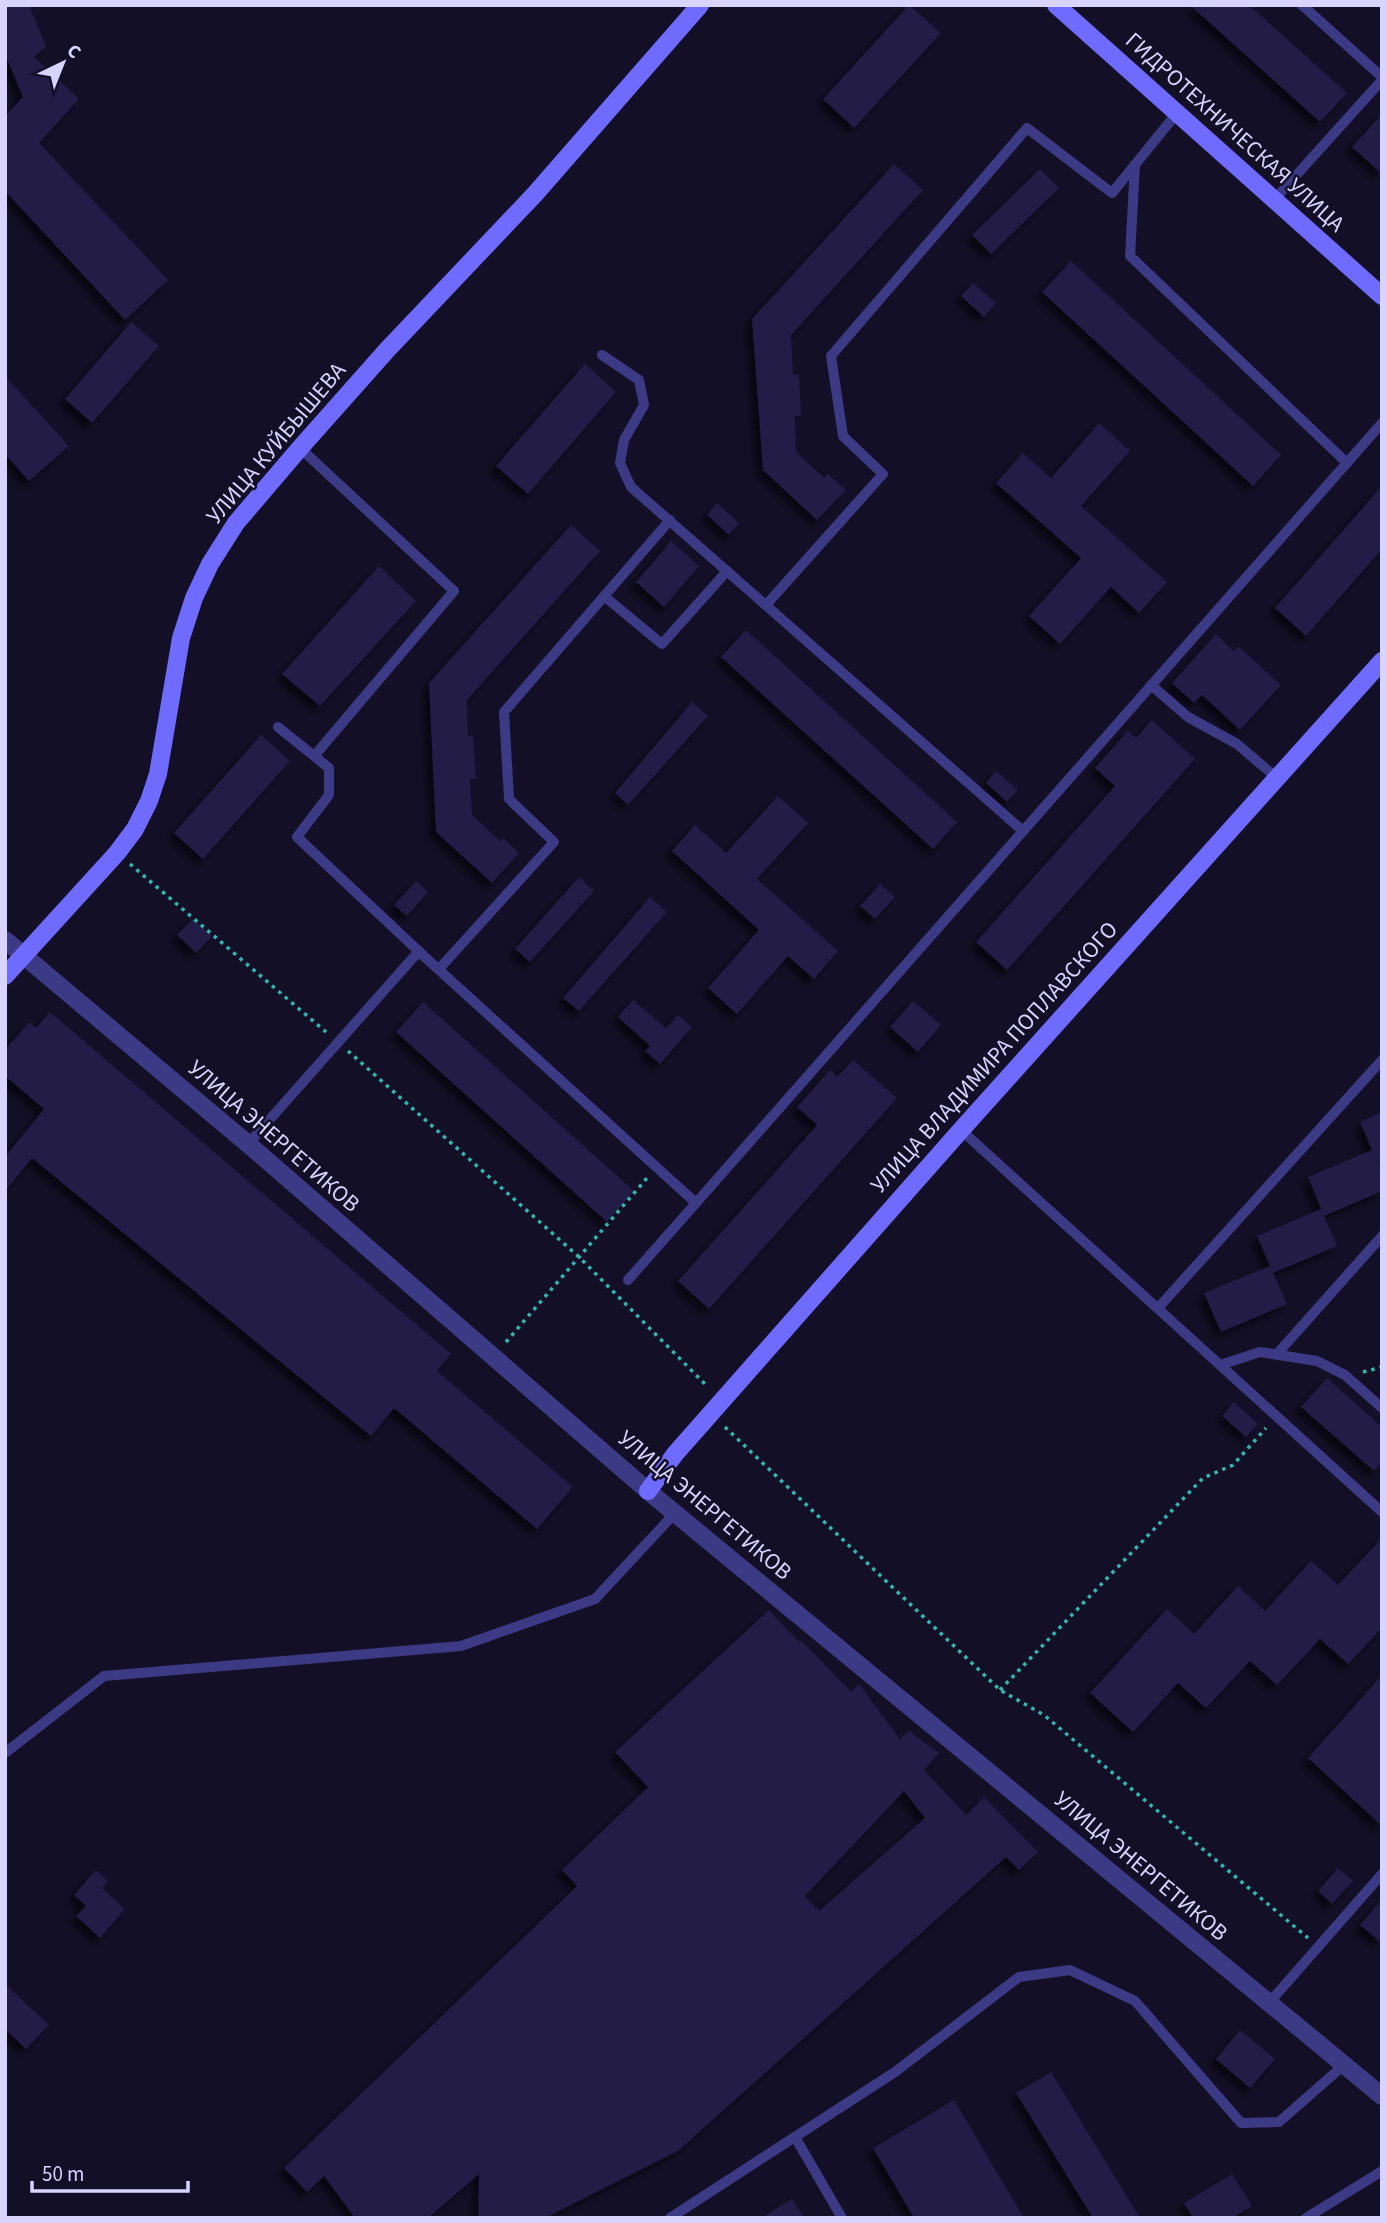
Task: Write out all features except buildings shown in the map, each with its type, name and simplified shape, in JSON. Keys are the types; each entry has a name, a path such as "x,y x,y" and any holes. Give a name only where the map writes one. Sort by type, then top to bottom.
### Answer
{"main road":[{"name":"УЛИЦА КУЙБЫШЕВА","path":"5,976 117,853 135,829 149,801 158,774 181,638 194,598 210,564 236,523 387,350 535,194 700,5"},
{"name":"ГИДРОТЕХНИЧЕСКАЯ УЛИЦА","path":"1056,5 1382,296"},
{"name":"УЛИЦА ВЛАДИМИРА ПОПЛАВСКОГО","path":"648,1491 675,1454 961,1130 1382,661"}],"street":[{"name":"УЛИЦА ЭНЕРГЕТИКОВ","path":"5,940 248,1144 648,1491 1382,2096"}],"lane":[{"path":"1273,200 1382,79 1302,5"},
{"path":"766,605 883,474 843,436 831,356 1027,128 1112,193 1177,113"},
{"path":"1135,165 1130,256 1347,463"},
{"path":"602,355 639,380 644,405 624,440 620,463 631,487 1023,831"},
{"path":"628,1280 1382,423"},
{"path":"300,448 454,591 315,755"},
{"path":"439,970 554,842 509,799 504,712 670,520"},
{"path":"604,596 662,645 727,571"},
{"path":"1151,685 1188,717 1237,744 1277,778"},
{"path":"278,727 329,768 329,795 297,836 439,970 696,1203"},
{"path":"248,1144 419,951"},
{"path":"1158,1308 1382,1060"},
{"path":"961,1130 1382,1512"},
{"path":"1277,1354 1382,1236"},
{"path":"1220,1365 1250,1354 1277,1354 1326,1364 1345,1376 1382,1408"},
{"path":"5,1753 104,1676 461,1646 595,1599 675,1513"},
{"path":"1269,2003 1382,1874"},
{"path":"670,2218 895,2072 1019,1977 1070,1970 1135,2001 1241,2123 1279,2122 1344,2065"},
{"path":"795,2137 842,2218"},
{"path":"1306,2218 1382,2171"}],"path":[{"path":"117,853 338,1042 579,1257 712,1392"},
{"path":"494,1357 656,1167"},
{"path":"711,1413 1000,1690 1044,1715 1317,1946"},
{"path":"1000,1690 1203,1478 1233,1465 1276,1416"}]}
